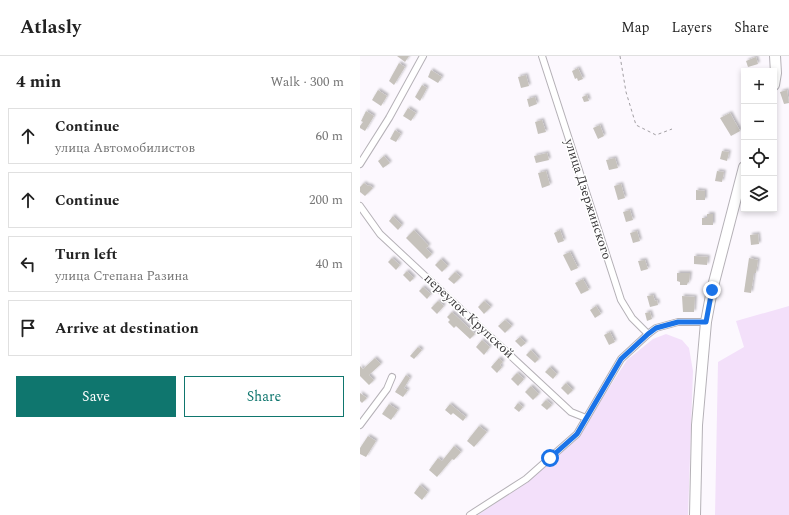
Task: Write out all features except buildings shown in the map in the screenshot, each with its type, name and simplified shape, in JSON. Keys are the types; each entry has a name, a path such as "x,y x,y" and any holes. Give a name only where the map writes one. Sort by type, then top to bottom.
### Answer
{"main road":[{"path":"775,56 776,68"},
{"path":"695,515 698,418 706,322 712,290 742,176"}],"street":[{"path":"360,164 389,118 423,56"},
{"name":"улица Дзержинского","path":"542,56 622,300 632,318 648,334"},
{"name":"переулок Крупской","path":"360,206 380,234 572,412 586,418"},
{"path":"470,515 526,479 577,434 621,359 648,334 656,328 678,322 706,322"},
{"path":"360,426 387,389 392,377"}],"path":[{"path":"620,56 626,92 636,124 656,135 672,129"}],"shaded area":[{"path":"789,306 789,515 715,515 718,362 744,347 736,321"},
{"path":"666,334 682,340 689,348 693,371 688,515 478,515 521,486 574,442 627,360 653,339"}],"route":[{"path":"550,458 577,434 621,359 648,334 656,328 678,322 706,322 712,290"}]}
